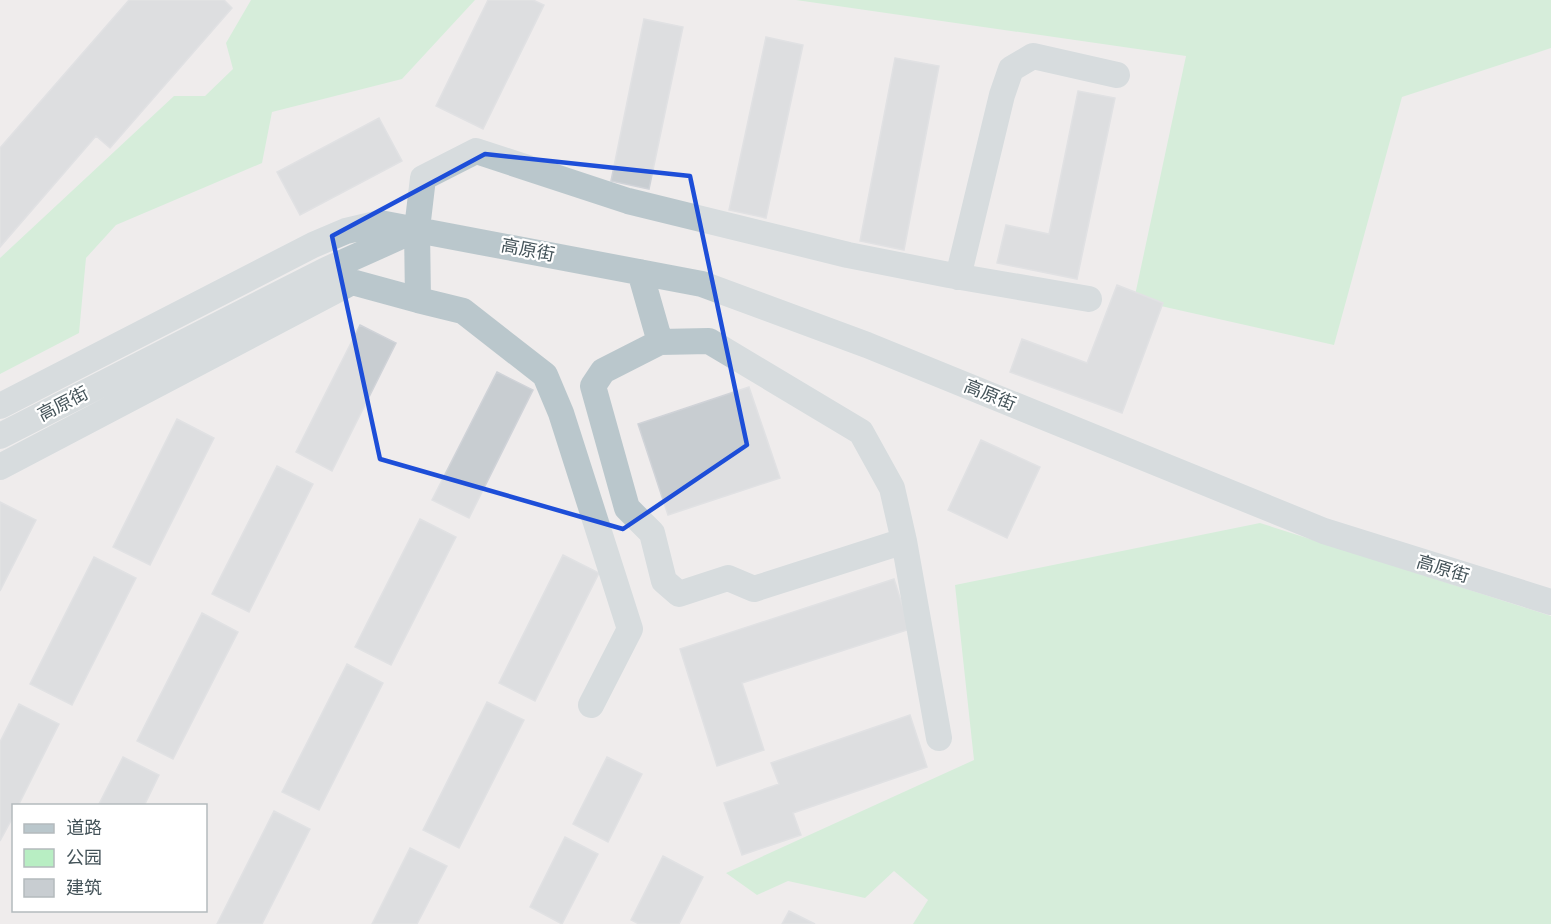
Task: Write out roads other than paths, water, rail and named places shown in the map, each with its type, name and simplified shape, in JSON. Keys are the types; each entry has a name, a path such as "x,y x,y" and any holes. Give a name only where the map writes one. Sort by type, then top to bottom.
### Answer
{"street":[{"path":"958,277 1002,95 1011,69 1033,56 1117,75"},
{"path":"418,300 417,229 423,178 476,151 628,201 848,255 958,277 1089,299"},
{"name":"高原街","path":"0,406 313,245 346,231 380,224 417,229 702,284 867,345 1324,531 1551,602"},
{"name":"高原街","path":"0,436 326,270 417,229"},
{"path":"640,272 660,342"},
{"path":"0,467 352,282 463,310 545,375 561,413 630,629 591,705"},
{"path":"904,541 754,590 728,578 679,594 664,581 652,533 627,508 593,386 603,370 660,342 709,341 861,432 892,488 904,541 939,738"}]}
